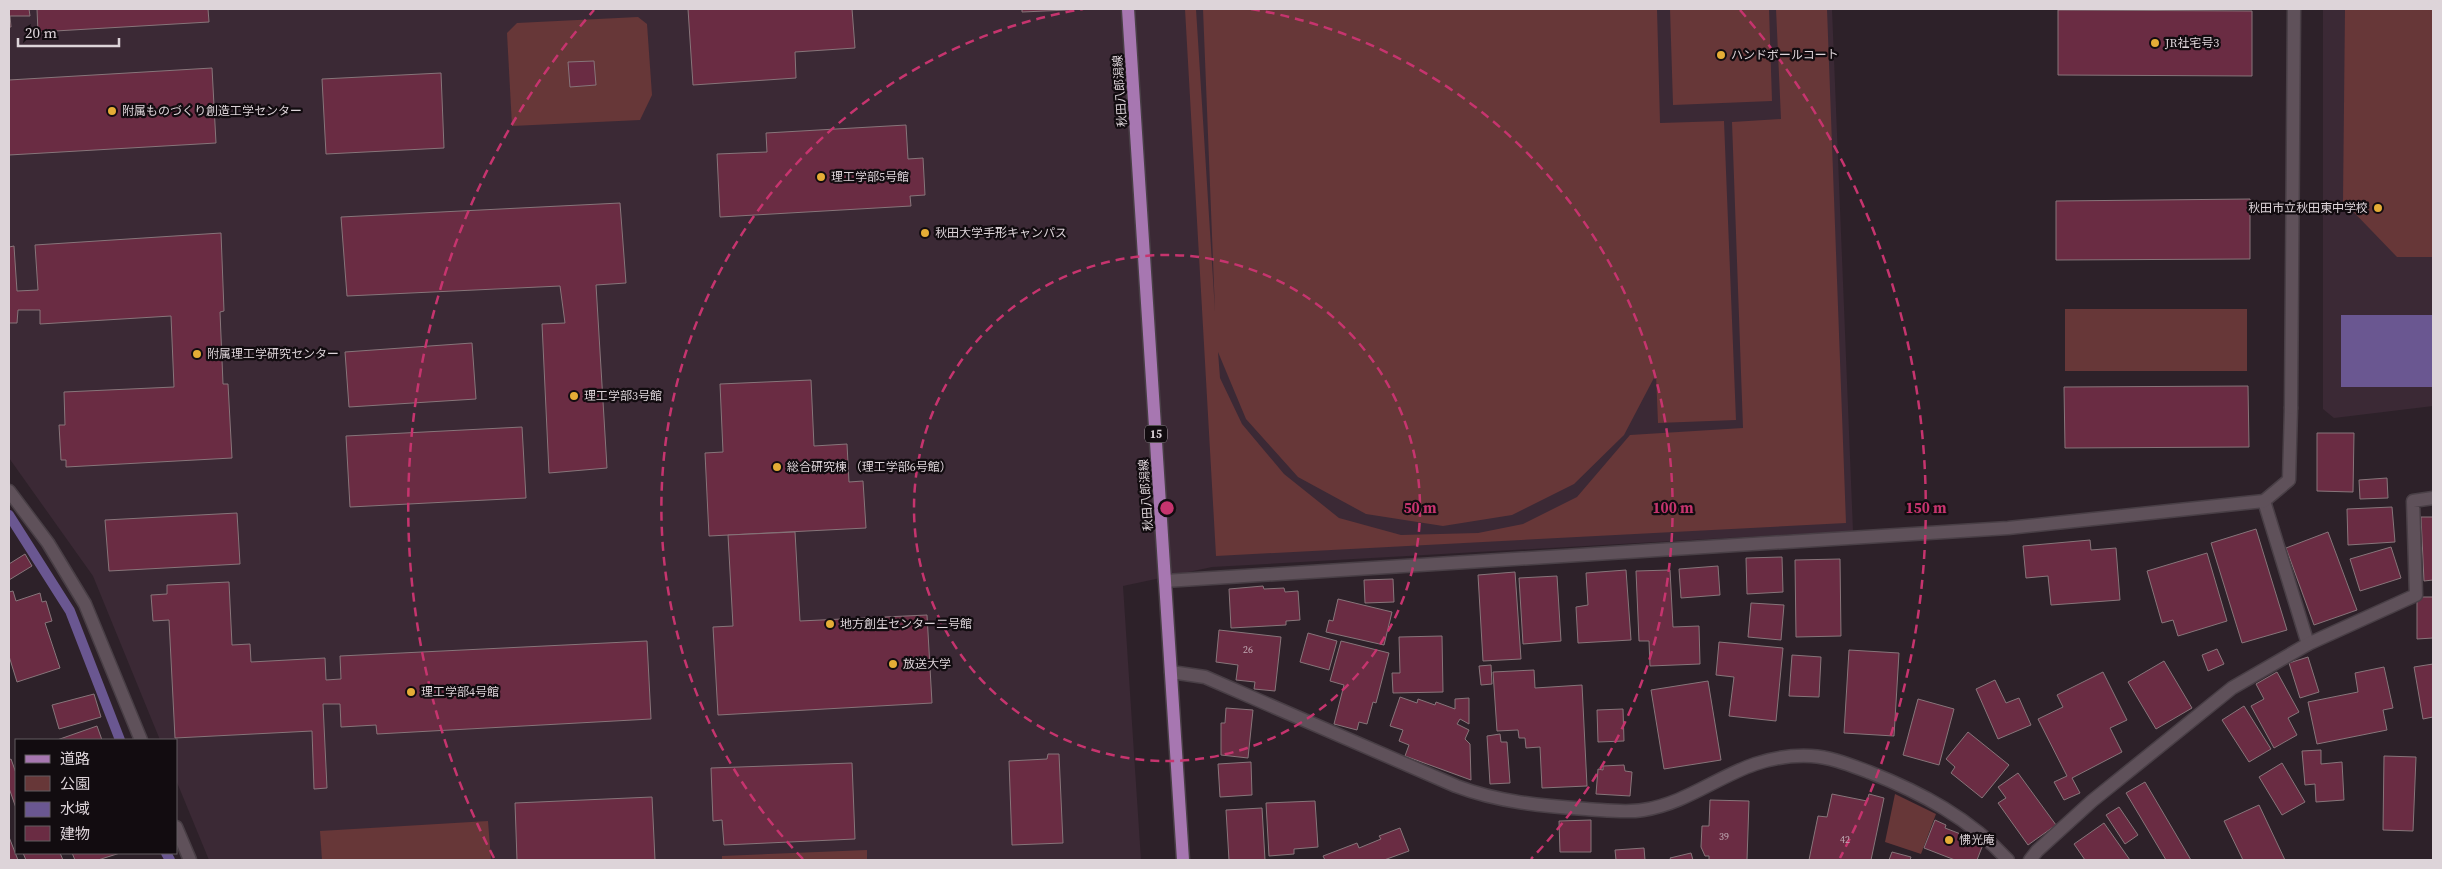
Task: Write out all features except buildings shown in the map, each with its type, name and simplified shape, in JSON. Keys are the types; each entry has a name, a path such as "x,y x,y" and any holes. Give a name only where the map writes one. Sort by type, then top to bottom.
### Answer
{"main road":[{"name":"秋田八郎潟線","path":"1128,9 1183,860"}],"street":[{"path":"1165,581 2008,528 2264,502 2290,480 2294,9"},
{"path":"9,491 48,543 86,604 141,739"},
{"path":"2030,860 2037,851 2092,801 2232,688 2308,644 2416,595 2413,501 2433,498"},
{"path":"2264,502 2308,644"},
{"path":"1171,672 1205,677 1456,786 1482,796 1502,800 1550,806 1642,810 1681,799 1729,775 1772,759 1811,756 1836,760 1915,791 1949,810 1974,827 2008,860"},
{"path":"178,833 190,860"}],"shaded area":[{"name":"秋田大学手形キャンパス","path":"9,9 1832,9 1853,531 1212,567 1123,586 1141,860 209,860 178,785 178,739 160,739 93,576 9,458"},
{"name":"秋田市立秋田東中学校","path":"2323,9 2433,9 2433,406 2334,418 2323,409"}],"green space":[{"path":"1185,9 1196,9 1215,311 1203,9 1657,9 1660,123 1724,121 1736,420 1658,423 1656,374 1624,435 1574,484 1512,515 1443,526 1366,514 1298,477 1246,419 1218,352 1220,378 1242,424 1284,474 1339,518 1401,535 1478,533 1523,524 1577,497 1630,435 1743,428 1732,122 1781,119 1776,9 1827,9 1846,523 1216,556"},
{"name":"ハンドボールコート","path":"1670,9 1769,9 1772,101 1673,105"},
{"path":"2345,9 2433,9 2433,257 2397,257 2343,201"},
{"path":"638,17 647,24 652,95 640,120 512,126 507,33 517,23"},
{"path":"2065,309 2247,309 2247,371 2065,371"},
{"path":"1895,794 1936,814 1921,854 1885,842"},
{"path":"488,821 491,860 322,860 320,831"},
{"path":"867,850 867,860 722,860 722,856"}],"water":[{"path":"2341,315 2433,315 2433,387 2341,387"}],"waterway":[{"path":"9,515 70,611 120,739"},
{"path":"167,854 170,860"}],"place":[{"name":"JR社宅号3","path":"2155,43"},
{"name":"ハンドボールコート","path":"1721,55"},
{"name":"附属ものづくり創造工学センター","path":"112,111"},
{"name":"理工学部5号館","path":"821,177"},
{"name":"秋田市立秋田東中学校","path":"2378,208"},
{"name":"秋田大学手形キャンパス","path":"925,233"},
{"name":"附属理工学研究センター","path":"197,354"},
{"name":"理工学部3号館","path":"574,396"},
{"name":"総合研究棟 （理工学部6号館）","path":"777,467"},
{"name":"地方創生センター二号館","path":"830,624"},
{"name":"放送大学","path":"893,664"},
{"name":"理工学部4号館","path":"411,692"},
{"name":"怫光庵","path":"1949,840"}]}
